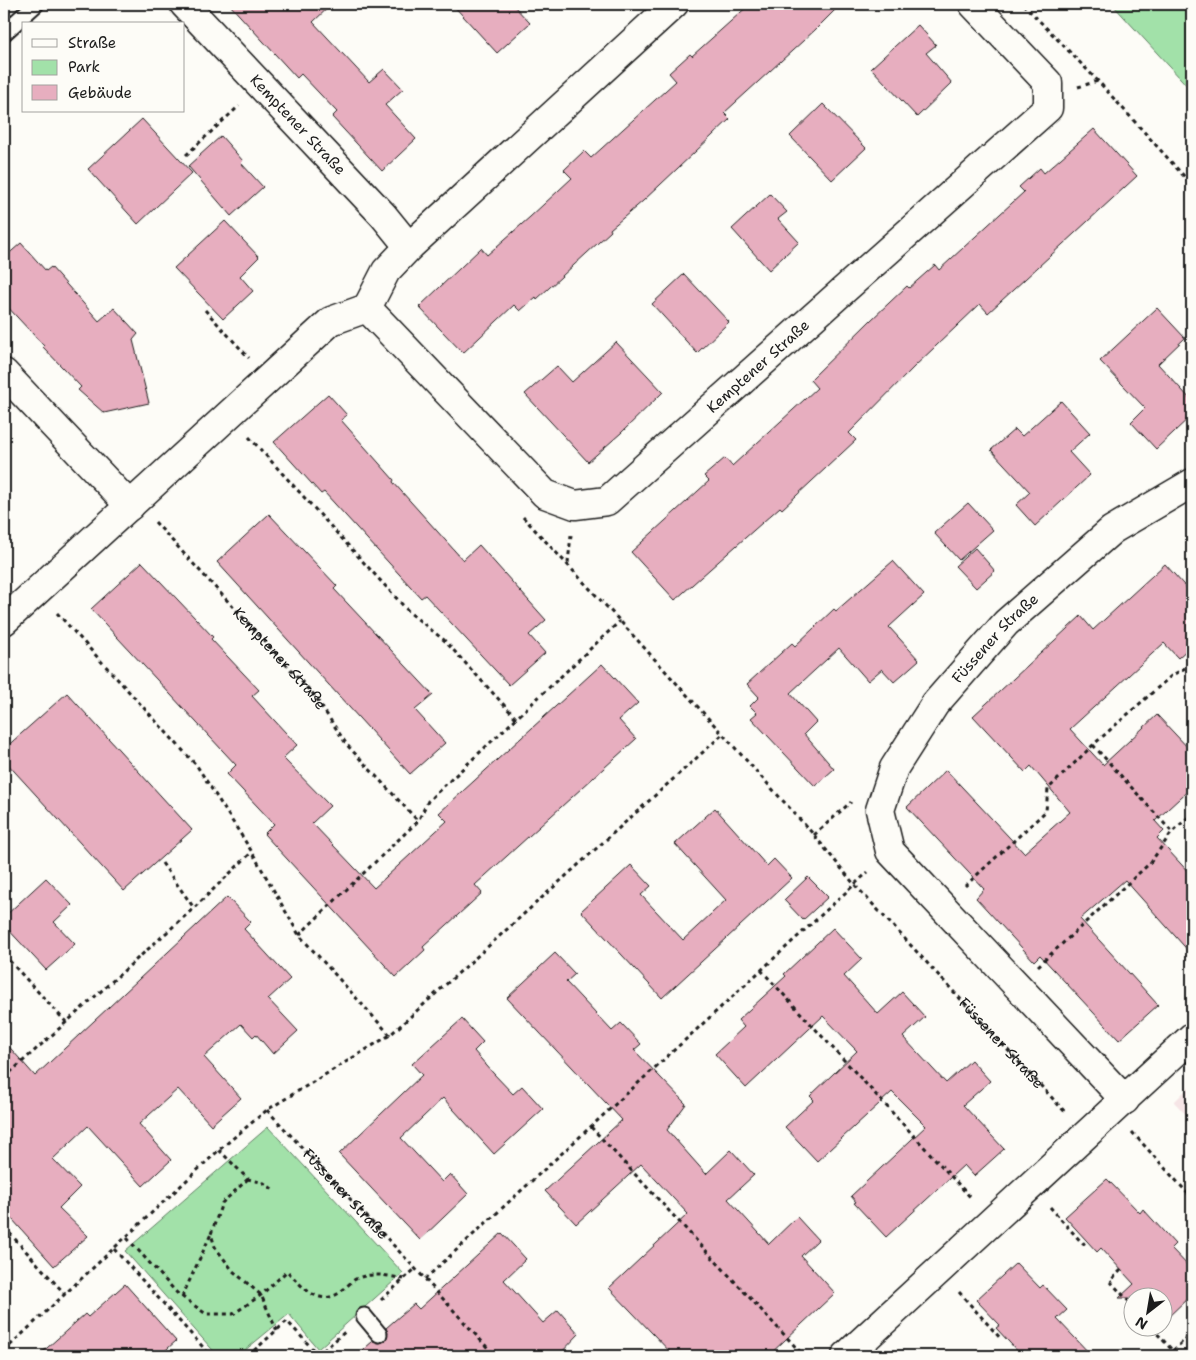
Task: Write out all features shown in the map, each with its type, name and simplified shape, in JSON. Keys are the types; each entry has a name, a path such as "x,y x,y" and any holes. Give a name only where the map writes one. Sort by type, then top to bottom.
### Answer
{"street":[{"name":"Kemptener Straße","path":"184,4 383,215 409,247"},
{"path":"4,621 331,321 367,308 386,271 409,247 672,4"},
{"name":"Kemptener Straße","path":"367,308 545,494 575,505 607,501 1048,108 1048,83 973,4"},
{"path":"4,373 133,504"},
{"name":"Füssener Straße","path":"1119,1106 1017,986 890,851 880,810 894,768 935,704 1006,623 1112,530 1192,484"},
{"path":"846,1356 1192,1037"}],"lane":[{"path":"4,33 36,4"},
{"path":"364,1316 379,1334"}],"path":[{"path":"1023,4 1098,81 1192,185"},
{"path":"186,155 260,86"},
{"path":"205,310 267,379"},
{"path":"228,414 410,613 444,640 516,718"},
{"name":"Kemptener Straße","path":"133,504 314,695 347,746 418,821"},
{"name":"Füssener Straße","path":"522,517 723,734 814,835 854,884 1087,1135"},
{"path":"36,590 197,766 252,852 299,936 390,1035"},
{"path":"299,936 418,821 428,801 620,621"},
{"path":"943,907 1046,811 1048,790 1093,745 1171,676 1192,664"},
{"path":"4,1351 219,1150 267,1110 390,1035 723,734"},
{"path":"1093,745 1172,832"},
{"path":"1017,986 1150,863 1172,832 1192,814"},
{"path":"424,1279 890,851"},
{"path":"4,1078 194,908 252,852"},
{"path":"162,863 194,908"},
{"path":"4,955 66,1022"},
{"path":"761,970 993,1221"},
{"path":"1119,1106 1192,1198"},
{"name":"Füssener Straße","path":"267,1110 495,1356"},
{"path":"591,1127 804,1356"},
{"path":"219,1150 248,1179 264,1183 275,1191"},
{"path":"182,1297 211,1234 222,1203 248,1179"},
{"path":"1049,1206 1083,1244 1087,1241"},
{"path":"4,1227 65,1294"},
{"path":"211,1234 215,1247 234,1271 261,1295 277,1331"},
{"path":"127,1238 177,1293 206,1314 233,1314 261,1295 287,1271 306,1290 318,1298 330,1297 339,1293 355,1280 377,1274 404,1279"},
{"path":"114,1249 211,1356"},
{"path":"1121,1270 1110,1281 1124,1297"},
{"path":"958,1291 1001,1339"},
{"path":"248,1356 288,1321 318,1355"},
{"path":"1168,1356 1192,1333"},
{"path":"1161,1338 1173,1351"}],"shaded area":[{"path":"1192,1084 1192,1121 1174,1102"}],"green space":[{"path":"1112,4 1192,4 1192,91"},
{"path":"268,1127 403,1273 318,1349 289,1314 238,1356 218,1356 125,1251"}],"building":[{"path":"229,4 332,4 313,22 369,82 384,69 403,89 385,105 416,139 382,171 332,117 337,112 301,74 297,78"},
{"path":"452,4 512,4 530,23 497,53"},
{"path":"750,4 841,4 724,113 730,119 643,201 610,229 611,231 537,299 536,297 520,311 514,305 463,353 419,307 481,248 487,255 530,217 572,178 564,170 584,151 591,158 676,81 669,73 690,54 692,56"},
{"path":"918,25 936,45 926,53 952,83 917,117 871,68"},
{"path":"823,104 866,148 832,180 790,136"},
{"path":"142,119 192,173 138,224 88,169"},
{"path":"1094,129 1137,176 988,313 980,304 849,433 856,440 782,509 780,507 675,600 631,552 709,481 704,476 725,458 732,466 817,388 810,380 907,286 909,288 935,265 939,270 1024,192 1019,187 1040,168 1044,173"},
{"path":"221,136 243,161 241,163 263,187 231,216 188,166"},
{"path":"770,194 787,212 778,219 799,242 769,270 732,229"},
{"path":"225,221 259,257 240,276 253,291 223,319 174,268"},
{"path":"21,243 46,271 51,267 99,321 114,308 138,334 133,340 149,403 104,413 78,390 81,387 4,303 4,258"},
{"path":"684,274 729,322 697,353 652,304"},
{"path":"1157,308 1185,338 1158,364 1192,401 1192,415 1156,449 1131,422 1145,408 1100,361"},
{"path":"616,342 663,392 588,462 525,394 557,366 572,382"},
{"path":"328,394 347,415 341,420 394,480 393,482 463,560 479,545 546,620 529,635 545,653 509,685 425,595 421,598 324,492 321,494 274,442"},
{"path":"1061,401 1090,433 1069,452 1090,475 1035,526 1016,505 1030,492 991,450 1015,429 1022,436"},
{"path":"968,503 993,530 959,560 934,533"},
{"path":"269,514 337,586 334,589 433,695 415,710 445,743 410,774 217,562"},
{"path":"975,548 995,571 976,588 955,566"},
{"path":"893,561 924,595 889,627 919,660 894,682 882,669 868,681 839,648 790,693 816,722 804,734 834,769 815,786 751,718 757,713 750,706 759,697 747,684 792,643 795,646 834,609 836,611"},
{"path":"142,562 213,637 211,639 259,690 252,696 297,745 283,758 330,806 312,823 374,888 447,821 439,813 602,664 638,703 619,720 636,739 475,885 482,893 423,947 425,950 396,977 264,834 274,824 227,774 236,765 91,609"},
{"path":"1165,564 1192,594 1192,645 1178,658 1164,643 1070,729 1103,765 1157,715 1192,752 1192,787 1155,821 1164,831 1157,838 1192,876 1192,955 1125,880 1080,919 1158,1005 1119,1040 1040,955 1034,961 976,898 984,889 907,807 946,770 1024,853 1070,812 1031,766 1025,772 973,716 1081,616 1093,630"},
{"path":"67,693 192,830 124,891 4,760 4,749"},
{"path":"715,808 767,866 774,859 792,878 662,998 581,911 631,865 651,886 641,895 683,940 726,900 675,844"},
{"path":"808,877 828,897 803,920 784,900"},
{"path":"46,878 72,905 54,922 75,944 46,970 4,925 4,917"},
{"path":"227,897 251,922 244,929 290,979 268,999 298,1031 273,1054 256,1034 253,1037 241,1024 204,1057 241,1098 211,1125 178,1089 139,1124 171,1160 143,1186 88,1126 53,1159 80,1187 59,1208 88,1236 54,1266 4,1210 4,1041 35,1076"},
{"path":"833,928 862,959 844,976 878,1014 902,992 925,1017 903,1037 946,1083 971,1060 990,1081 963,1105 1004,1149 974,1176 964,1165 886,1237 854,1203 856,1202 851,1196 926,1126 892,1092 817,1161 785,1127 814,1100 810,1096 857,1051 823,1016 746,1088 715,1054 744,1027 738,1020 786,976 784,974"},
{"path":"555,953 575,974 566,982 612,1031 621,1023 641,1044 634,1050 686,1104 667,1130 706,1174 731,1150 754,1175 728,1199 769,1244 797,1217 818,1240 801,1256 835,1293 768,1356 674,1356 609,1288 688,1214 641,1164 576,1224 545,1191 622,1120 507,998"},
{"path":"462,1019 483,1042 474,1051 493,1073 513,1094 522,1086 543,1109 494,1154 443,1098 401,1138 442,1182 450,1174 468,1194 420,1240 339,1154 422,1075 412,1064"},
{"path":"1107,1179 1140,1213 1143,1209 1175,1244 1171,1248 1192,1270 1192,1294 1174,1311 1174,1288 1130,1288 1134,1284 1101,1248 1097,1252 1065,1217"},
{"path":"502,1233 526,1259 504,1280 543,1323 558,1310 579,1334 558,1356 356,1356 373,1341 380,1343 385,1341 388,1333 386,1328 414,1304 419,1309"},
{"path":"1016,1263 1040,1288 1043,1285 1067,1310 1057,1319 1092,1356 1022,1356 996,1328 1000,1325 976,1300"},
{"path":"125,1284 176,1341 159,1356 38,1356 85,1314 88,1317"}]}
